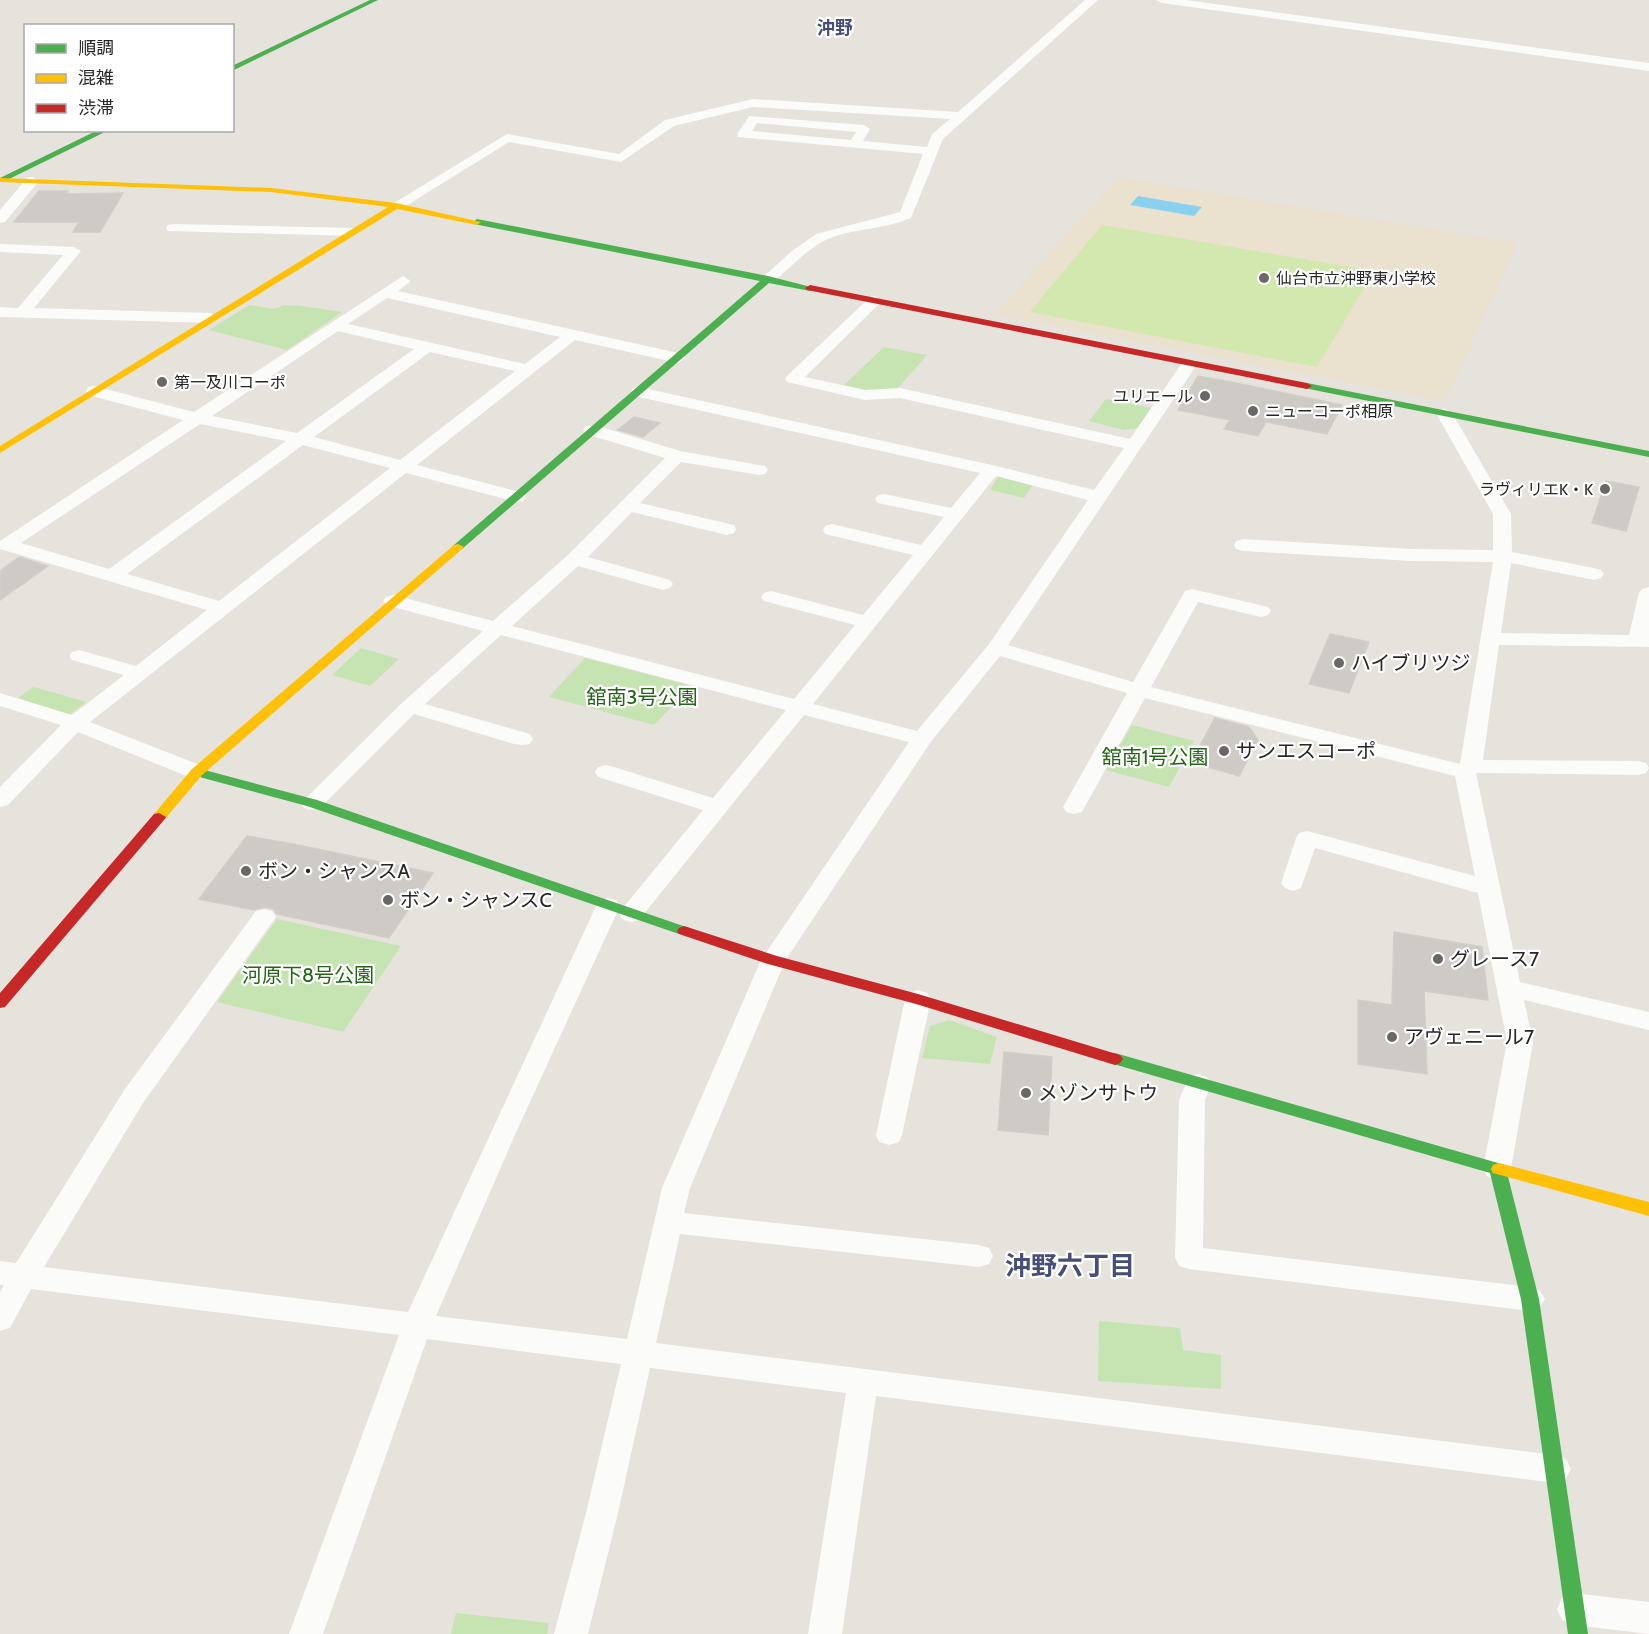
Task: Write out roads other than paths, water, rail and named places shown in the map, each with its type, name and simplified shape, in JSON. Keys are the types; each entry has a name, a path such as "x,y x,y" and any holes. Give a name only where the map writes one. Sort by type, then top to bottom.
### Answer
{"street":[{"path":"234,68 375,0"},
{"path":"0,1003 197,772 592,430 818,239 828,234 893,222 906,215 937,137 1092,0"},
{"path":"1162,0 1649,67"},
{"path":"0,450 211,318 507,138 621,158 670,123 753,103 961,116"},
{"path":"855,144 864,129 754,119 743,134 930,151"},
{"path":"0,180 101,132"},
{"path":"0,180 271,190 396,206 1649,454"},
{"path":"0,219 32,181"},
{"path":"173,228 352,232"},
{"path":"0,248 74,251 22,312"},
{"path":"221,608 6,545 403,281"},
{"path":"385,293 678,358"},
{"path":"874,301 793,379 865,395 900,393 1136,445"},
{"path":"1,314 22,312 211,318"},
{"path":"335,326 526,369"},
{"path":"0,800 75,723 573,334"},
{"path":"112,576 427,347"},
{"path":"571,1634 602,1513 676,1188 773,960 922,739 996,648 1190,363"},
{"path":"900,393 916,376"},
{"path":"94,391 197,418 300,439 517,496"},
{"path":"639,392 992,470 1099,497"},
{"path":"1444,413 1502,514 1503,556 1468,769 1520,1042 1497,1169 1530,1299 1576,1622 1649,1618"},
{"path":"592,430 677,456 759,470"},
{"path":"312,803 410,706 495,627 575,559 677,456"},
{"path":"306,1634 417,1326 505,1128 620,910 718,807 866,622 992,470"},
{"path":"884,499 954,514"},
{"path":"629,506 727,529"},
{"path":"832,530 925,552"},
{"path":"1243,545 1411,555 1503,556 1594,574"},
{"path":"575,559 663,584"},
{"path":"1490,639 1643,641 1649,593"},
{"path":"1074,807 1191,595 1261,611"},
{"path":"771,597 866,622"},
{"path":"393,601 922,739"},
{"path":"996,648 1137,690 1468,769 1638,768"},
{"path":"79,656 139,673"},
{"path":"0,699 75,723 197,772 312,803 620,910 773,960 918,999 1198,1084 1497,1169 1649,1209"},
{"path":"410,706 522,739"},
{"path":"606,772 718,807"},
{"path":"1293,884 1307,838 1489,888"},
{"path":"0,1319 12,1274 134,1096 264,917"},
{"path":"1508,988 1649,1021"},
{"path":"890,1135 918,999"},
{"path":"1198,1084 1192,1100 1189,1258 1530,1299"},
{"path":"669,1222 979,1256"},
{"path":"12,1274 1555,1469"},
{"path":"825,1634 863,1383"}],"water":[{"path":"1138,196 1202,207 1194,216 1130,205"}],"place":[{"name":"仙台市立沖野東小学校","path":"1264,278"},
{"name":"第一及川コーポ","path":"162,382"},
{"name":"ユリエール","path":"1205,396"},
{"name":"ニューコーポ相原","path":"1253,411"},
{"name":"ラヴィリエK・K","path":"1605,489"},
{"name":"ハイブリツジ","path":"1339,663"},
{"name":"サンエスコーポ","path":"1224,751"},
{"name":"ボン・シャンスA","path":"246,871"},
{"name":"ボン・シャンスC","path":"388,900"},
{"name":"グレース7","path":"1438,959"},
{"name":"アヴェニール7","path":"1392,1037"},
{"name":"メゾンサトウ","path":"1026,1093"}],"district":[{"name":"沖野","path":"835,28"},
{"name":"沖野六丁目","path":"1070,1266"}],"park label":[{"name":"舘南3号公園","path":"642,697"},
{"name":"舘南1号公園","path":"1155,757"},
{"name":"河原下8号公園","path":"308,975"}]}
